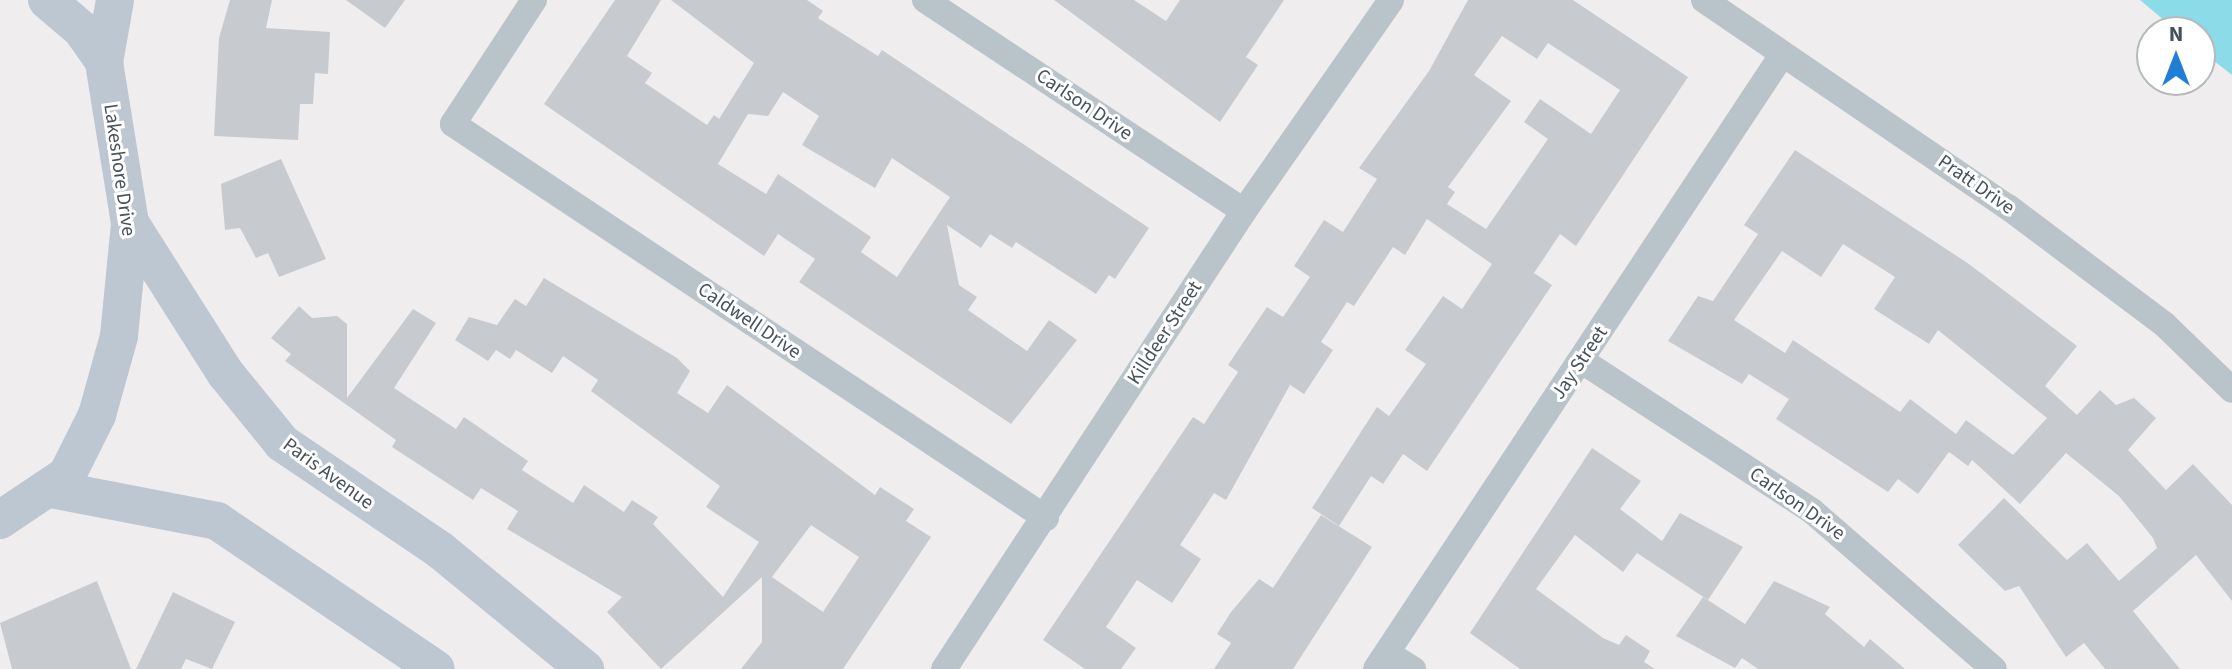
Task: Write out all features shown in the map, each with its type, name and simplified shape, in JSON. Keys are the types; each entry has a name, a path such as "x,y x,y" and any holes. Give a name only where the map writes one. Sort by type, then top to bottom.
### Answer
{"street":[{"name":"Lakeshore Drive","path":"47,0 82,30 104,62"},
{"name":"Lakeshore Drive","path":"0,520 51,489 83,448 110,376 127,296 130,223 104,62 115,0"},
{"name":"Caldwell Drive","path":"534,0 453,124 1046,518"},
{"name":"Carlson Drive","path":"925,0 954,8 1244,211"},
{"name":"Killdeer Street","path":"944,669 1046,518 1244,211 1391,0"},
{"name":"Pratt Drive","path":"1704,0 2008,207 2165,325 2232,390"},
{"name":"Jay Street","path":"1381,661 1782,55"},
{"name":"Paris Avenue","path":"130,223 226,374 282,443 440,550 585,669"},
{"name":"Carlson Drive","path":"1582,361 1812,511 1994,669"},
{"path":"51,489 217,521 436,669"},
{"path":"1381,661 1413,669"}],"water":[{"path":"2140,0 2232,0 2232,75 2216,62 2216,16 2159,16"}],"building":[{"path":"230,0 272,0 266,28 330,32 328,74 315,73 313,104 300,104 298,140 214,136 219,38"},
{"path":"346,0 405,0 385,28"},
{"path":"615,0 661,0 627,56 652,73 645,83 707,125 714,115 719,119 754,63 671,0 807,0 823,11 818,18 878,56 882,50 1149,228 1115,279 1109,275 1096,294 1016,242 1012,248 990,234 981,248 947,225 959,285 977,297 968,310 1027,351 1049,320 1077,340 1011,424 799,282 815,259 778,234 764,256 544,104","holes":["783,92 819,116 802,145 875,188 892,158 950,197 897,277 861,252 871,237 778,174 766,194 718,164 748,114 768,116"]},
{"path":"1054,0 1134,0 1166,21 1180,0 1284,0 1246,57 1258,65 1220,122"},
{"path":"1468,0 1573,0 1688,77 1576,246 1560,234 1534,273 1552,285 1427,471 1403,454 1383,484 1371,476 1339,526 1312,508 1377,407 1389,416 1426,364 1405,350 1443,296 1462,309 1492,264 1427,219 1405,255 1393,247 1354,306 1347,302 1321,342 1333,350 1304,394 1290,385 1226,500 1214,493 1180,545 1201,559 1172,603 1137,580 1106,627 1136,648 1121,669 1085,669 1043,640 1193,417 1204,424 1238,372 1228,365 1267,307 1283,317 1310,277 1294,266 1324,220 1343,232 1377,179 1359,168 1429,71","holes":["1502,36 1537,59 1548,43 1620,90 1591,134 1540,99 1524,122 1548,139 1486,229 1447,204 1455,192 1448,187 1511,101 1474,75"]},
{"path":"1795,150 1969,264 2077,346 2045,386 2077,415 2100,390 2116,405 2134,398 2156,418 2128,450 2166,490 2193,464 2232,505 2232,601 2196,555 2133,611 2180,669 2105,669 2084,643 2066,657 2019,586 2005,591 1958,545 2004,498 2067,560 2087,543 2119,581 2157,548 2153,538 2119,496 2066,453 2020,504 1972,460 1968,466 1949,452 1918,494 1898,479 1888,492 1776,419 1789,399 1749,374 1742,384 1668,341 1698,296 1713,301 1758,234 1744,225","holes":["1843,244 1895,277 1874,309 1929,344 1938,330 2047,418 2013,455 1966,420 1956,434 1910,399 1900,412 1793,340 1785,353 1734,320 1782,251 1821,277"]},
{"path":"281,159 326,259 279,277 268,253 256,258 240,228 225,230 221,184"},
{"path":"544,278 677,358 690,371 677,393 708,413 727,385 875,495 880,487 914,509 906,521 931,537 843,669 741,669 762,642 762,577 661,669 607,612 622,597 507,529 518,511 481,488 473,500 392,447 396,440 285,361 291,354 271,338 299,306 312,318 337,316 347,324 347,398 413,309 436,323 394,388 456,429 464,417 528,461 522,470 573,503 584,485 624,512 632,500 658,517 653,524 723,597 759,542 706,507 720,486 591,391 598,380 563,356 552,373 516,350 510,359 496,350 488,361 455,340 469,317 497,325 515,299 526,306","holes":["811,525 859,557 823,612 772,577"]},
{"path":"1592,448 1641,481 1620,509 1662,541 1680,513 1743,547 1708,600 1637,553 1623,572 1575,535 1536,589 1603,638 1619,645 1626,635 1650,651 1644,662 1655,669 1520,669 1470,633"},
{"path":"1321,515 1372,547 1293,669 1214,669 1231,643 1217,634 1231,612 1259,579 1273,588"},
{"path":"97,581 131,669 12,669 0,623"},
{"path":"1774,581 1830,607 1825,614 1864,647 1870,639 1905,669 1758,669 1742,658 1735,668 1676,636 1703,597 1745,624"},
{"path":"173,592 235,622 212,669 186,659 181,669 136,669"}]}
